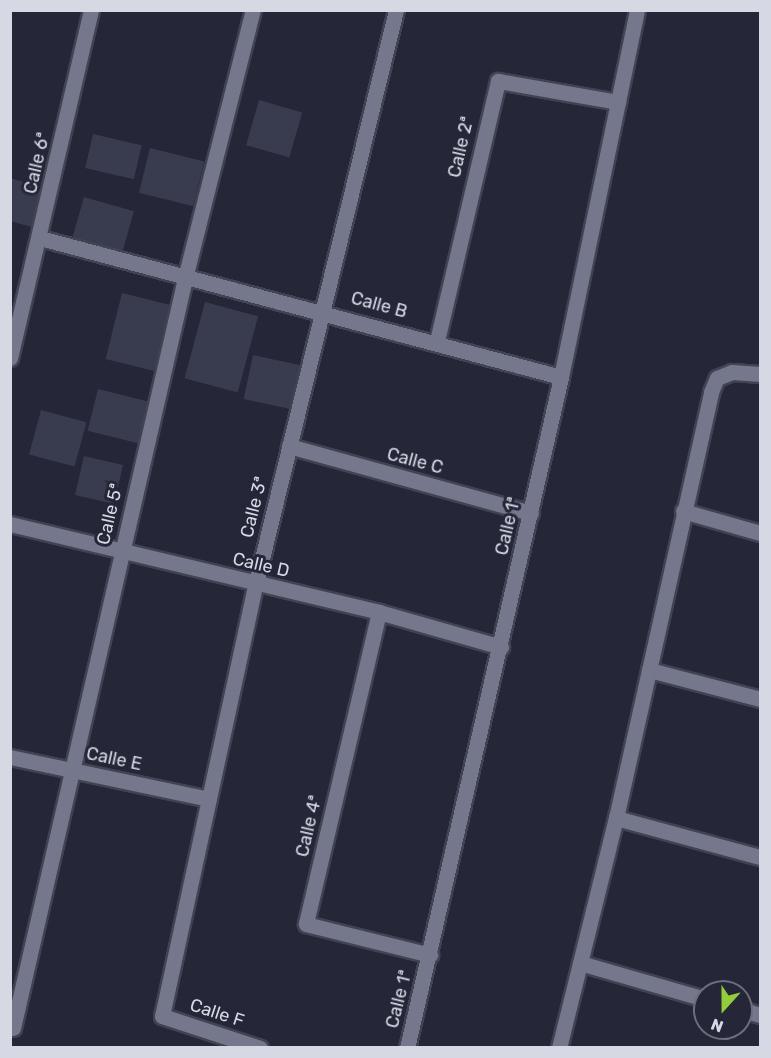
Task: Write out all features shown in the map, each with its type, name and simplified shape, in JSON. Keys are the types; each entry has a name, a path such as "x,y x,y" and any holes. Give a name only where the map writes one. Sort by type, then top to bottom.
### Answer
{"street":[{"name":"Calle 6ª","path":"10,358 40,238 91,10"},
{"name":"Calle 5ª","path":"13,1028 185,278 253,10"},
{"name":"Calle 3ª","path":"162,1016 256,583 396,10"},
{"name":"Calle 1ª","path":"407,1047 531,513 637,10"},
{"name":"Calle 2ª","path":"437,340 498,81 618,102"},
{"name":"Calle B","path":"40,238 185,278 437,340 561,377"},
{"path":"560,1047 616,818 683,511 717,378 732,372 760,374"},
{"name":"Calle C","path":"289,446 531,513"},
{"path":"683,511 760,533"},
{"name":"Calle D","path":"10,524 121,553 379,612 501,647"},
{"name":"Calle 4ª","path":"379,612 306,924 430,955"},
{"path":"649,670 760,699"},
{"name":"Calle E","path":"10,757 209,799"},
{"path":"616,818 760,857"},
{"path":"580,963 693,996"},
{"name":"Calle F","path":"162,1016 260,1047"}],"building":[{"path":"259,100 302,112 289,158 246,145"},
{"path":"93,134 142,145 134,179 85,168"},
{"path":"150,148 204,162 193,206 139,193"},
{"path":"10,178 50,189 39,229 10,221"},
{"path":"84,197 134,211 121,256 71,241"},
{"path":"122,293 173,306 157,372 106,359"},
{"path":"205,302 258,316 238,393 185,378"},
{"path":"253,355 302,365 293,409 244,399"},
{"path":"98,389 154,403 144,445 88,431"},
{"path":"41,410 86,422 74,467 29,454"},
{"path":"84,456 123,465 114,504 75,495"}]}
